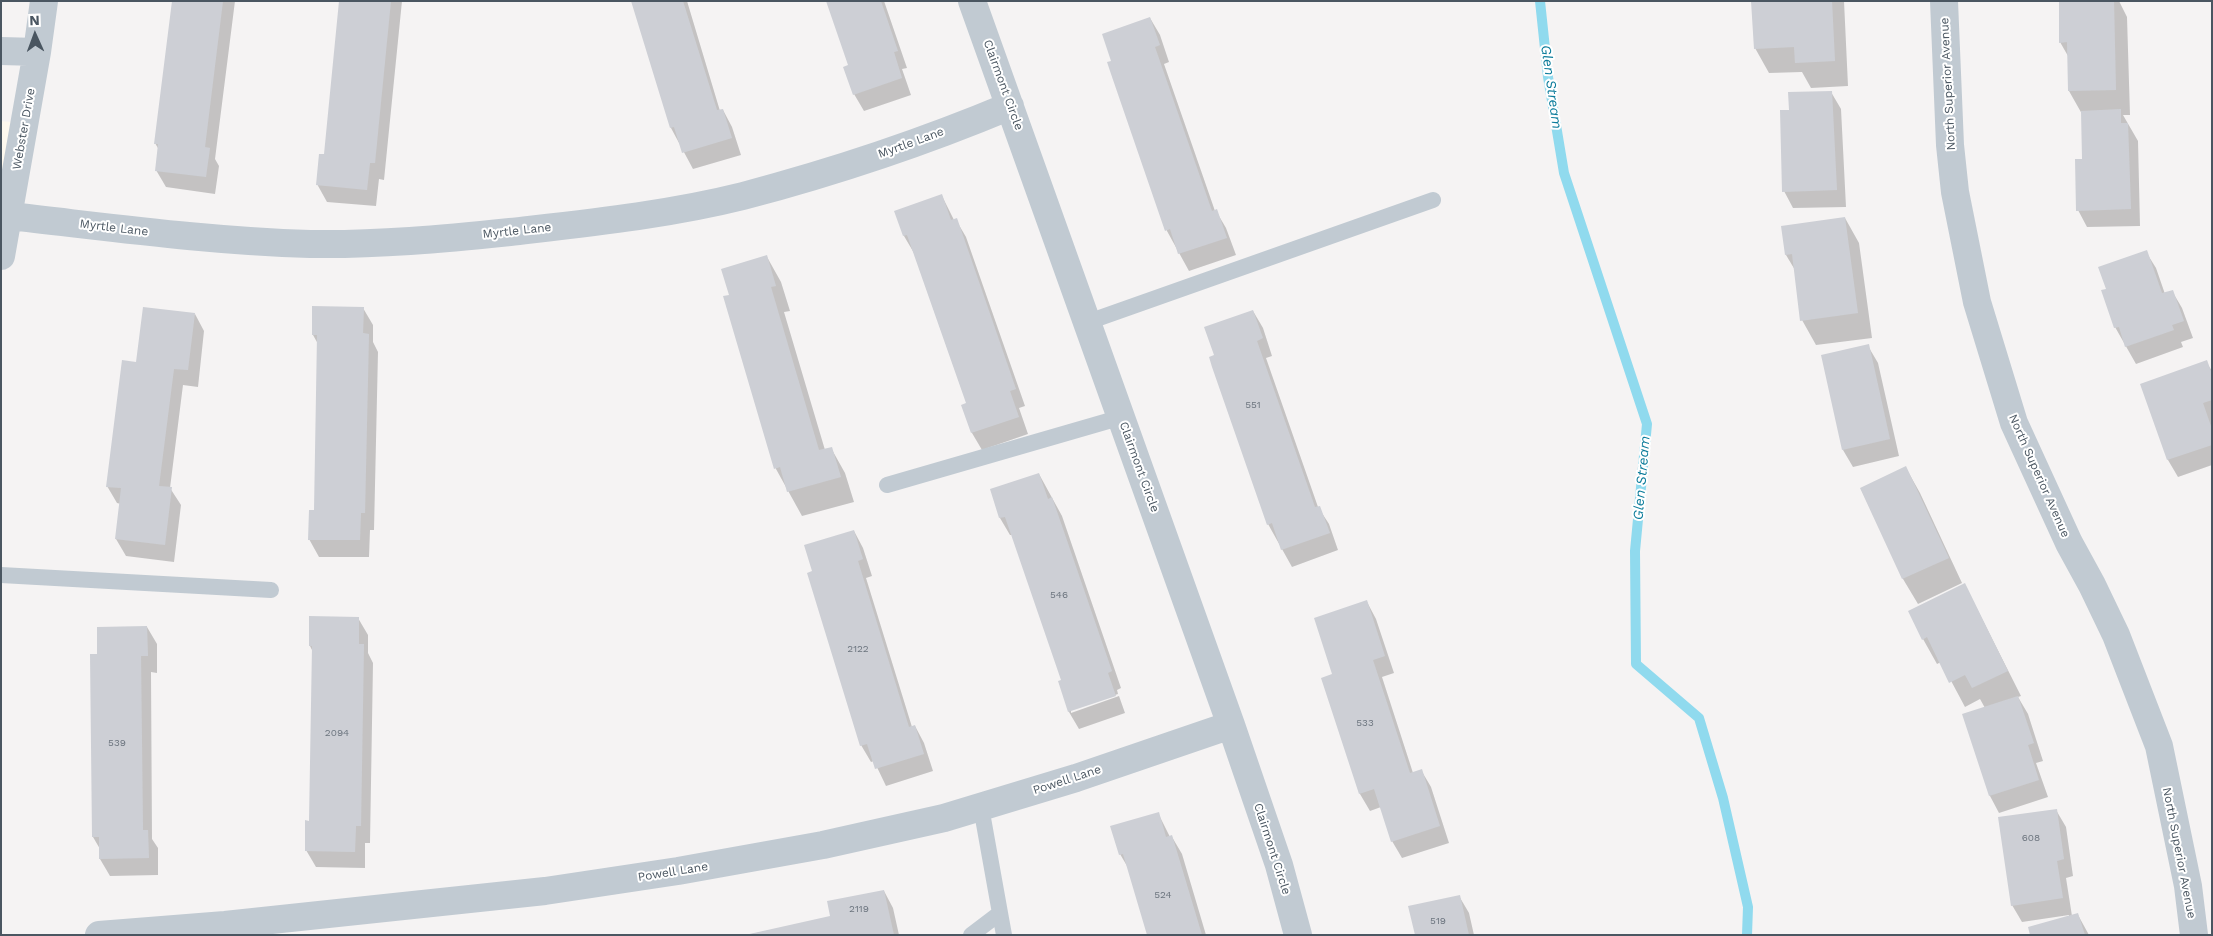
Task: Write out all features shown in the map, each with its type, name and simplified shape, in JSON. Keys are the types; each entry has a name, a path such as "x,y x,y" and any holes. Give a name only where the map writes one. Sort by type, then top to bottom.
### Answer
{"street":[{"name":"Webster Drive","path":"1,256 7,205 38,52 44,1"},
{"name":"Clairmont Circle","path":"972,1 1231,725 1279,865 1298,935"},
{"name":"North Superior Avenue","path":"1944,1 1946,90 1952,164 1964,244 1977,302 2014,423 2065,535 2116,635 2159,746 2188,886 2194,935"},
{"path":"1,51 38,52"},
{"name":"Myrtle Lane","path":"7,205 178,235 309,244 383,243 474,236 660,213 742,196 870,159 1010,106"},
{"name":"Powell Lane","path":"99,935 284,927 678,872 823,845 944,818 1076,778 1231,725"}],"lane":[{"path":"1088,322 1433,200"},
{"path":"887,485 1122,417"},
{"path":"1,575 271,590"},
{"path":"981,807 1004,935"},
{"path":"971,935 1000,913"}],"shaded area":[{"path":"1,121 20,123 1,250"}],"building":[{"path":"172,1 223,1 205,147 210,148 206,177 155,171 158,144 154,144"},
{"path":"339,1 391,1 375,163 370,163 367,190 316,185 319,154 324,154"},
{"path":"631,1 683,1 717,110 723,109 732,138 682,153 674,127 670,128"},
{"path":"826,1 881,1 898,51 894,52 902,78 853,95 843,67 848,65"},
{"path":"1751,1 1832,1 1835,61 1795,63 1794,47 1754,49"},
{"path":"2059,1 2114,1 2116,90 2068,91 2067,42 2059,43"},
{"path":"1150,17 1160,45 1155,47 1212,211 1217,209 1227,238 1178,254 1170,229 1165,231 1107,62 1111,61 1102,34"},
{"path":"1832,91 1837,190 1782,192 1780,110 1789,110 1788,92"},
{"path":"2121,109 2121,123 2128,123 2131,209 2076,211 2075,159 2082,159 2081,111"},
{"path":"942,194 951,220 957,218 1016,389 1010,391 1019,417 971,433 961,405 966,403 907,235 903,236 894,211"},
{"path":"1845,217 1858,313 1800,321 1792,254 1785,255 1781,226"},
{"path":"2147,250 2162,293 2173,290 2184,321 2172,325 2174,330 2125,347 2119,327 2114,328 2101,290 2106,289 2098,267"},
{"path":"767,255 776,286 771,287 819,450 832,447 841,477 787,492 780,467 774,469 723,296 729,295 721,269"},
{"path":"312,306 364,307 363,333 369,334 365,513 361,513 360,540 308,540 309,510 314,510 317,335 312,335"},
{"path":"143,307 195,313 188,370 174,369 159,486 172,487 165,545 115,539 121,488 106,487 122,360 136,362"},
{"path":"1253,310 1263,338 1257,341 1315,507 1320,506 1330,533 1281,550 1272,523 1267,525 1212,367 1209,357 1214,355 1204,327"},
{"path":"1869,344 1890,439 1842,450 1821,355"},
{"path":"2207,360 2212,374 2212,400 2203,403 2212,429 2212,445 2167,460 2140,384"},
{"path":"1906,466 1949,558 1902,579 1860,488"},
{"path":"1039,473 1048,499 1052,497 1112,671 1108,673 1116,696 1068,712 1058,681 1061,680 1005,517 999,518 990,489"},
{"path":"854,530 863,559 858,561 909,727 915,725 924,754 875,769 867,744 860,746 807,573 812,571 804,545"},
{"path":"1965,583 2008,671 1972,688 1965,675 1949,683 1927,637 1922,640 1908,611"},
{"path":"1367,600 1385,656 1373,660 1410,773 1422,769 1440,826 1391,842 1374,789 1359,794 1321,678 1332,674 1314,618"},
{"path":"309,616 359,617 359,644 364,644 361,826 356,826 355,852 305,851 305,820 309,821 312,646 309,646"},
{"path":"147,626 148,656 141,656 143,830 148,830 149,858 99,859 99,837 92,837 90,654 97,654 97,627"},
{"path":"2018,696 2034,743 2028,745 2039,780 1989,796 1962,714"},
{"path":"2057,809 2064,859 2057,861 2063,898 2011,906 1998,817"},
{"path":"1159,812 1166,837 1172,835 1202,935 1147,935 1123,854 1119,855 1110,826"},
{"path":"884,890 894,935 745,935 830,916 827,901"},
{"path":"1460,895 1469,935 1415,935 1408,906"},
{"path":"2078,913 2085,935 2030,935 2028,927"}],"waterway":[{"name":"Glen Stream","path":"1540,1 1548,77 1564,173 1647,424 1635,551 1636,664 1699,718 1723,798 1748,907 1747,935"}]}
